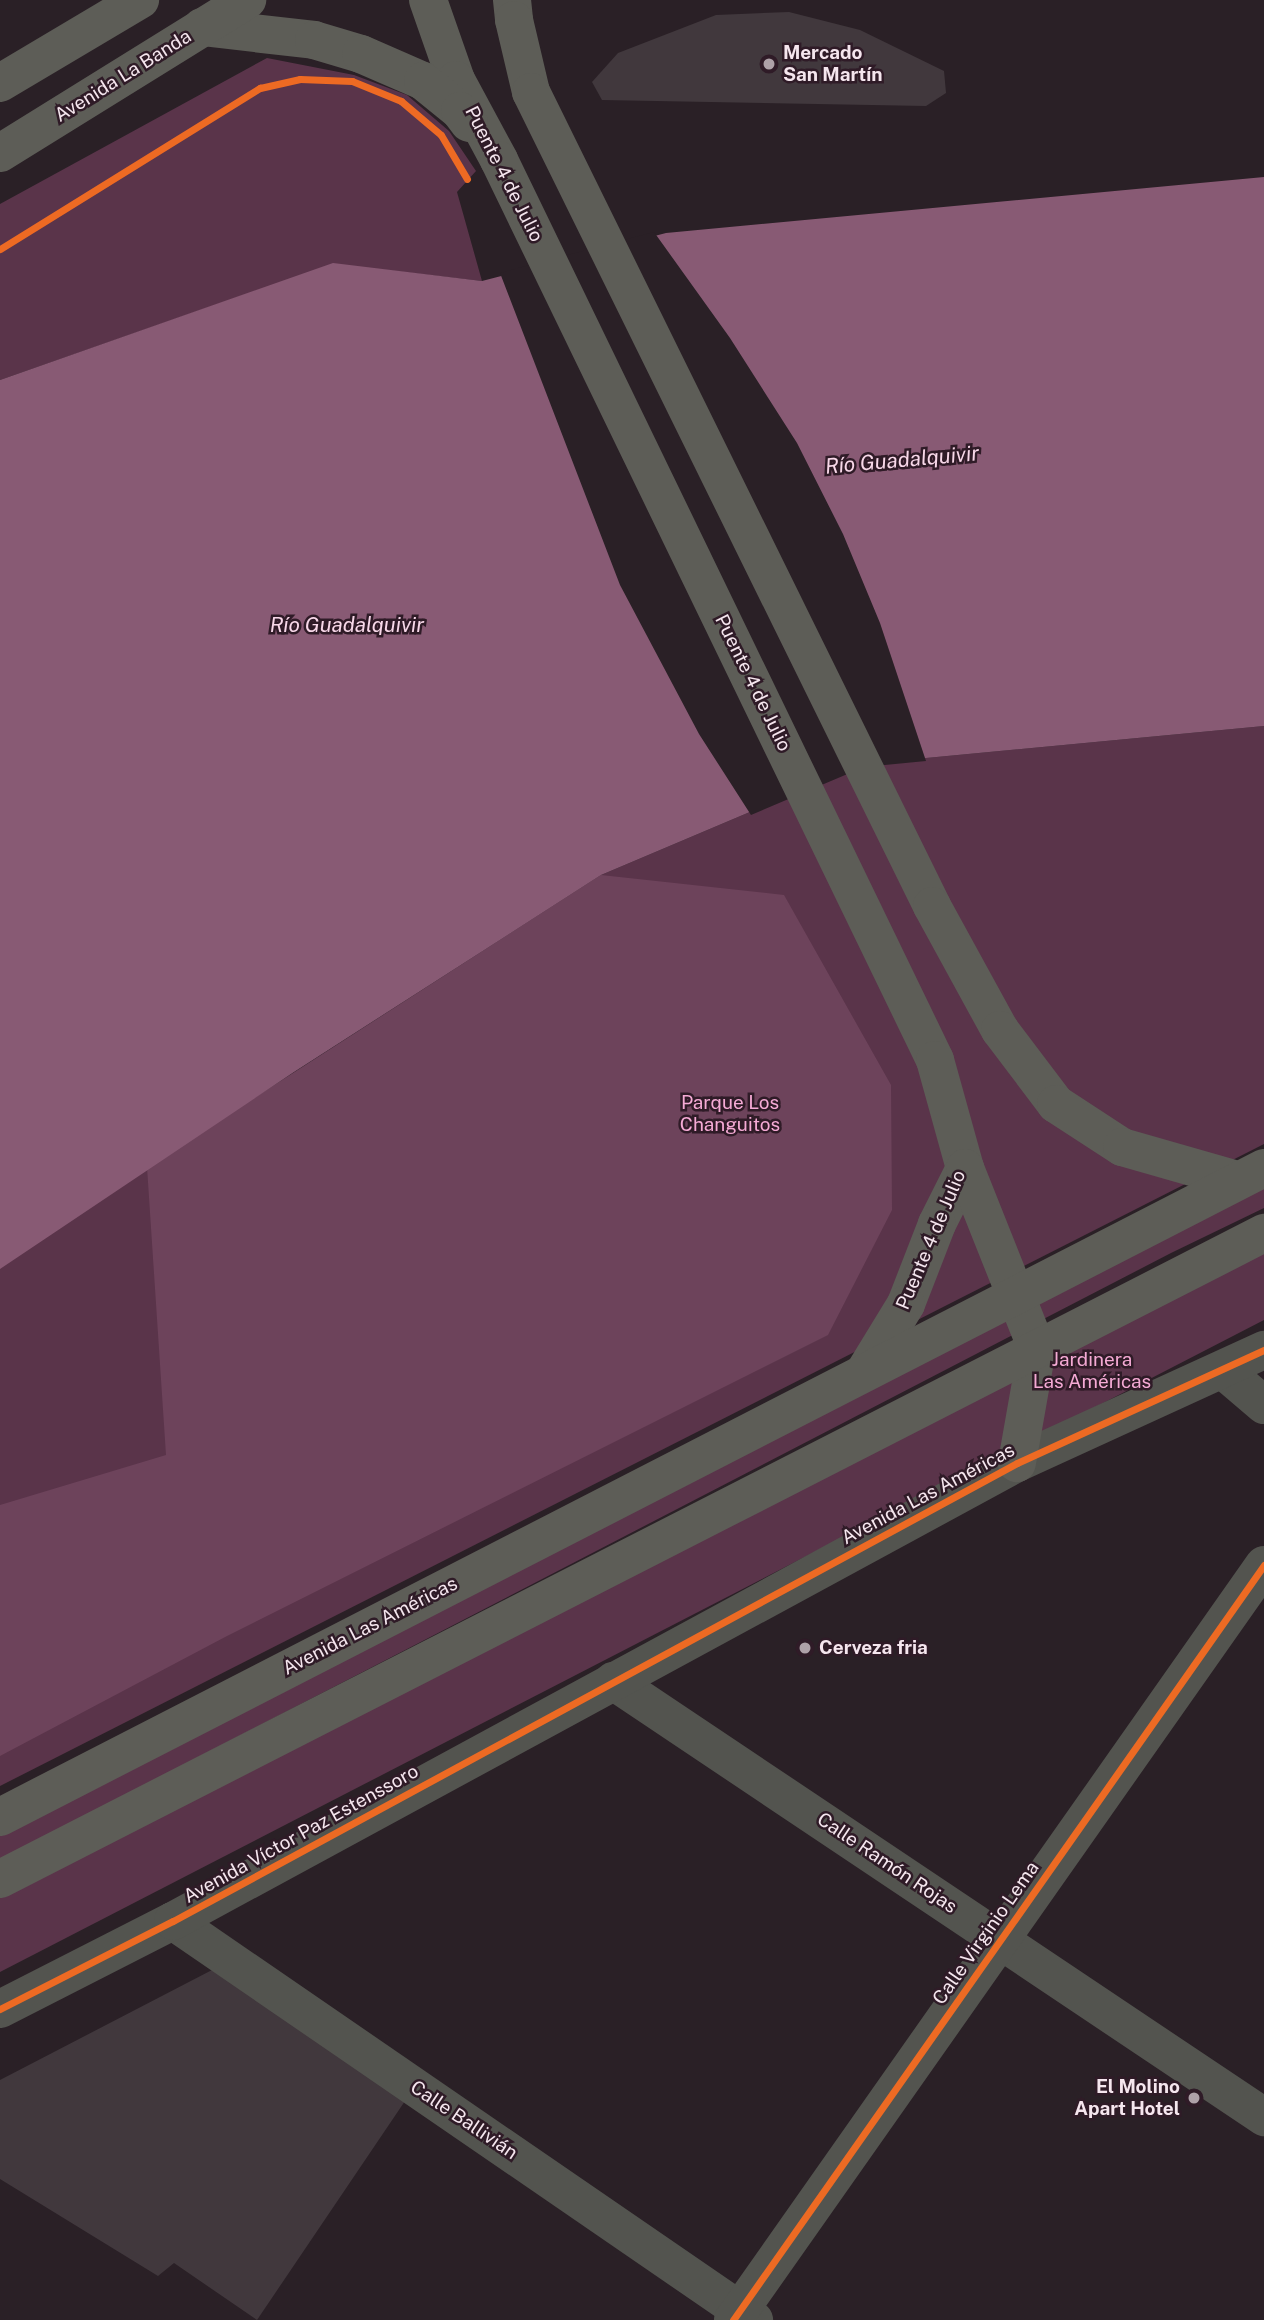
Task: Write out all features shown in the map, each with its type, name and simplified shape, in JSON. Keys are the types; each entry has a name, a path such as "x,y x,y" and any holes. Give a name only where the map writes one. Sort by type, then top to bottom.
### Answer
{"main road":[{"path":"0,83 95,12 140,0"},
{"name":"Avenida La Banda","path":"0,153 247,0"},
{"name":"Puente 4 de Julio","path":"428,0 456,80 499,160 935,1060 965,1168 937,1224 906,1304 865,1371"},
{"path":"512,0 531,92 932,906 1000,1030 1056,1104 1122,1147 1251,1174"},
{"path":"202,27 314,40 392,65 423,81 460,111 499,160"},
{"path":"965,1168 1017,1293 1037,1349 1017,1463"},
{"name":"Avenida Las Américas","path":"0,1816 1251,1174"},
{"path":"0,1879 1264,1233"}],"street":[{"name":"Avenida Las Américas","path":"613,1681 1017,1463 1264,1350"},
{"path":"1223,1370 1264,1405"},
{"name":"Calle Virginio Lema","path":"743,2317 1001,1938 1264,1565"},
{"name":"Avenida Víctor Paz Estenssoro","path":"0,2009 173,1921 613,1681"},
{"name":"Calle Ramón Rojas","path":"613,1681 1001,1938 1264,2117"},
{"name":"Calle Ballivián","path":"173,1921 743,2317"}],"green space":[{"path":"267,58 354,75 407,95 449,131 476,171 457,192 482,281 333,264 0,380 0,204"},
{"name":"Parque Los Changuitos","path":"1264,726 1264,1144 0,1786 0,1267 147,1167 601,875 863,764"},
{"path":"601,875 784,895 891,1085 892,1210 828,1335 227,1636 0,1756 0,1505 166,1455 147,1167"},
{"name":"Jardinera Las Américas","path":"1264,1186 1264,1208 1171,1253 0,1860 0,1832"},
{"name":"Jardinera Las Américas","path":"1264,1251 1264,1320 0,1972 0,1898 1151,1303"}],"water":[{"name":"Río Guadalquivir","path":"1264,177 1264,726 863,764 601,875 294,1072 0,1269 0,380 333,263 482,281 666,233"}],"pier":[{"path":"654,232 730,338 797,443 843,534 880,623 926,761 864,767 751,815 699,734 620,585 500,273"}],"building":[{"name":"Mercado San Martín","path":"789,12 860,30 944,71 946,93 926,106 602,100 592,82 618,53 716,15"},
{"path":"212,1970 405,2101 257,2320 174,2263 158,2276 0,2179 0,2080"}],"cycle path":[{"path":"0,249 260,88 300,79 352,81 401,101 441,135 467,179"},
{"path":"0,2009 173,1921 1017,1463 1264,1350"},
{"path":"733,2320 1264,1565"}],"place":[{"name":"Mercado San Martín","path":"769,64"},
{"name":"Cerveza fria","path":"805,1648"},
{"name":"El Molino Apart Hotel","path":"1194,2098"}]}
